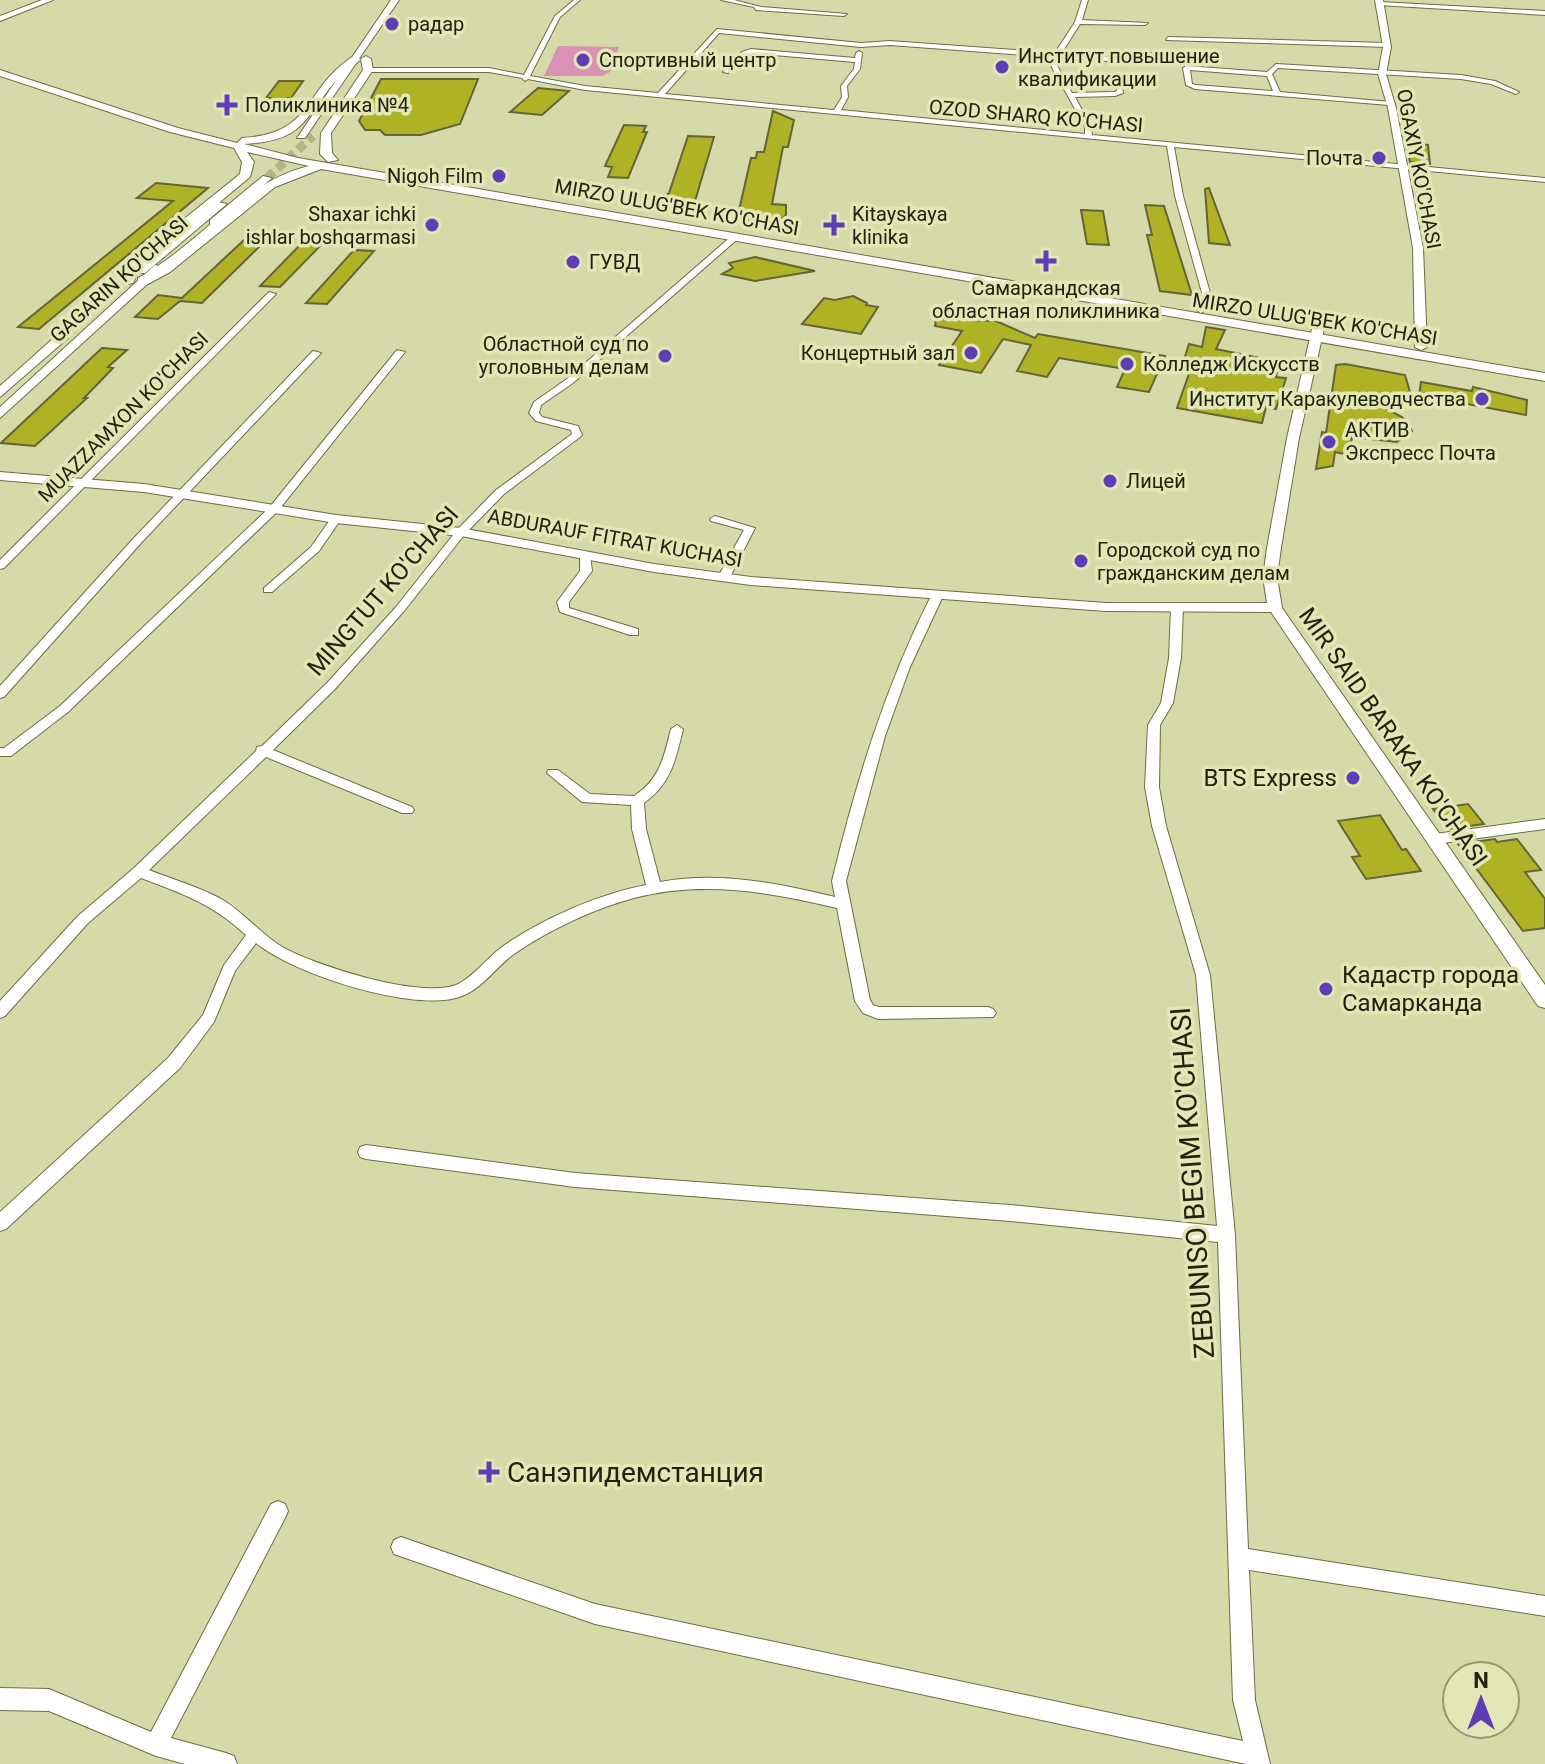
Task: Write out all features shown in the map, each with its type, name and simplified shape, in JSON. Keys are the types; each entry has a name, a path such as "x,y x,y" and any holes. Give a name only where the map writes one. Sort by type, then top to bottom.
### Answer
{"main road":[{"path":"262,177 330,163 326,154 326,133 395,0"},
{"path":"313,136 406,0"},
{"path":"326,133 302,142 294,139 343,65 363,63"},
{"name":"MIRZO ULUG'BEK KO'CHASI","path":"0,65 240,144"},
{"name":"MIRZO ULUG'BEK KO'CHASI","path":"0,73 174,130 288,155 1545,377"},
{"path":"143,281 169,270 262,177 288,155 326,133"},
{"path":"262,177 248,162 240,144 298,134"},
{"path":"128,280 133,267 262,177 288,155 298,134"},
{"name":"MIRZO ULUG'BEK KO'CHASI","path":"330,163 1201,310 1318,335 1421,347 1545,367"},
{"name":"GAGARIN KO'CHASI","path":"0,393 128,280"},
{"name":"GAGARIN KO'CHASI","path":"0,414 143,281"}],"street":[{"path":"0,19 49,0"},
{"path":"525,79 558,16 577,0"},
{"path":"724,0 755,9 844,14"},
{"path":"755,9 769,0"},
{"path":"1085,0 1079,18 1052,62 1088,127 1089,137"},
{"path":"1380,2 1545,13"},
{"name":"OGAXIY KO'CHASI","path":"1380,2 1387,45 1382,74 1418,248 1421,347"},
{"path":"1079,18 1104,16"},
{"path":"1079,18 1145,23"},
{"path":"738,32 746,22"},
{"path":"660,95 713,32 861,45 890,43 1107,59 1118,52 1193,57"},
{"path":"1168,39 1387,45"},
{"path":"836,113 845,97 844,86 857,69 861,45"},
{"path":"726,72 744,53 751,51 857,60"},
{"name":"OZOD SHARQ KO'CHASI","path":"363,63 489,70 525,79 660,95 1545,180"},
{"path":"1269,74 1276,66 1479,79 1516,92"},
{"path":"1269,74 1186,68 1191,86 1389,103"},
{"path":"1269,74 1278,95"},
{"path":"1069,95 1115,94 1121,92 1119,86"},
{"path":"1170,144 1179,196 1206,293 1201,310"},
{"name":"MINGTUT KO'CHASI","path":"0,1012 74,929 118,886 139,872 362,652 461,532 500,492 577,435 575,428 539,419 534,413 537,404 570,381 737,236"},
{"name":"MUAZZAMXON KO'CHASI","path":"0,566 272,294"},
{"name":"MIR SAID BARAKA KO'CHASI","path":"1318,335 1293,438 1274,548 1270,577 1275,608 1545,1000"},
{"path":"0,752 6,753 64,709 273,510 400,352"},
{"path":"0,694 316,353"},
{"name":"ABDURAUF FITRAT KUCHASI","path":"0,476 183,494 336,519 461,532 724,577 937,596 1177,608 1275,608"},
{"path":"268,590 315,549 336,519"},
{"path":"715,519 750,528 724,577"},
{"path":"585,555 586,571 563,602 564,610 634,632"},
{"path":"937,596 907,654 882,717 839,881 841,904 868,1009 878,1013 988,1013"},
{"name":"ZEBUNISO BEGIM KO'CHASI","path":"1177,608 1175,658 1167,703 1154,725 1152,787 1159,826 1203,975 1226,1235 1244,1700 1258,1759"},
{"path":"553,773 587,799 637,801 656,790 665,777 677,729"},
{"path":"262,750 407,810"},
{"path":"637,801 639,829 654,887"},
{"path":"1435,839 1545,824"},
{"path":"139,872 217,903 275,949 314,970 384,986 447,993 462,990 504,953 566,915 654,887 708,881 793,891 841,904"},
{"path":"0,1223 174,1063 209,1018 229,969 255,933"},
{"path":"366,1152 575,1180 1010,1213 1226,1235"},
{"path":"156,1745 278,1511"},
{"path":"401,1547 595,1614 1258,1759"},
{"path":"1239,1558 1545,1606"},
{"path":"0,1699 49,1700 156,1745 226,1764"}],"shaded area":[{"name":"Спортивный центр","path":"558,46 619,47 610,72 602,76 544,76"}],"building":[{"path":"381,79 478,79 460,124 421,135 385,135 380,130 365,130 359,121"},
{"path":"279,81 303,81 291,98 266,98"},
{"path":"538,88 569,91 542,115 510,112"},
{"path":"773,111 794,120 788,147 783,147 772,204 786,205 786,215 776,224 737,219 751,158 756,158 757,152 764,152"},
{"path":"624,125 646,126 643,132 647,132 628,178 608,177 612,167 605,166"},
{"path":"688,136 714,137 692,211 655,204 669,193"},
{"path":"1406,143 1428,145 1430,164 1410,162"},
{"path":"156,183 208,188 39,329 18,327 173,201 137,198"},
{"path":"1209,188 1230,245 1209,243 1205,189"},
{"path":"1145,205 1164,206 1192,295 1160,291 1147,235 1152,235"},
{"path":"1081,210 1103,211 1109,245 1087,244"},
{"path":"245,239 265,241 202,303 180,301 158,319 135,317 158,295 182,298"},
{"path":"301,244 320,246 280,287 260,286"},
{"path":"354,250 374,251 327,304 306,303"},
{"path":"755,257 815,271 755,281 722,274 733,268 729,263"},
{"path":"853,296 866,305 878,307 861,334 802,324 824,298 835,300"},
{"path":"936,319 996,321 1035,338 1038,334 1165,356 1149,392 1117,387 1125,369 1059,358 1047,377 1017,371 1031,345 1003,339 981,373 939,365 962,331 935,326"},
{"path":"1206,327 1225,330 1216,349 1279,362 1276,377 1286,378 1276,409 1266,407 1262,423 1177,408 1191,368 1182,366 1189,344 1202,347"},
{"path":"102,348 127,350 108,367 113,368 84,398 87,398 35,446 1,443"},
{"path":"1336,365 1405,375 1410,392 1375,403 1402,417 1412,431 1397,442 1352,437 1349,455 1335,452 1333,466 1316,469 1322,432 1326,433"},
{"name":"Институт Каракулеводчества","path":"1421,382 1472,391 1473,387 1527,400 1526,415 1419,395"},
{"path":"1468,804 1484,824 1448,829 1433,809"},
{"path":"1380,815 1402,850 1406,849 1421,871 1366,879 1352,857 1360,856 1338,821"},
{"path":"1495,839 1497,842 1517,839 1541,870 1525,872 1545,899 1545,928 1523,931 1458,844"}],"tunnel":[{"path":"267,178 313,136"}],"place":[{"name":"радар","path":"392,24"},
{"name":"Спортивный центр","path":"583,60"},
{"name":"Институт повышение квалификации","path":"1002,67"},
{"name":"Поликлиника №4","path":"227,105"},
{"name":"Почта","path":"1379,158"},
{"name":"Nigoh Film","path":"499,176"},
{"name":"Shaxar ichki ishlar boshqarmasi","path":"432,225"},
{"name":"Kitayskaya klinika","path":"834,225"},
{"name":"Самаркандская областная поликлиника","path":"1046,261"},
{"name":"ГУВД","path":"573,262"},
{"name":"Концертный зал","path":"971,353"},
{"name":"Областной суд по уголовным делам","path":"665,356"},
{"name":"Колледж Искусств","path":"1127,364"},
{"name":"Институт Каракулеводчества","path":"1482,399"},
{"name":"АКТИВ Экспресс Почта","path":"1329,442"},
{"name":"Лицей","path":"1110,481"},
{"name":"Городской суд по гражданским делам","path":"1081,561"},
{"name":"BTS Express","path":"1353,778"},
{"name":"Кадастр города Самарканда","path":"1326,989"},
{"name":"Санэпидемстанция","path":"489,1472"}]}
